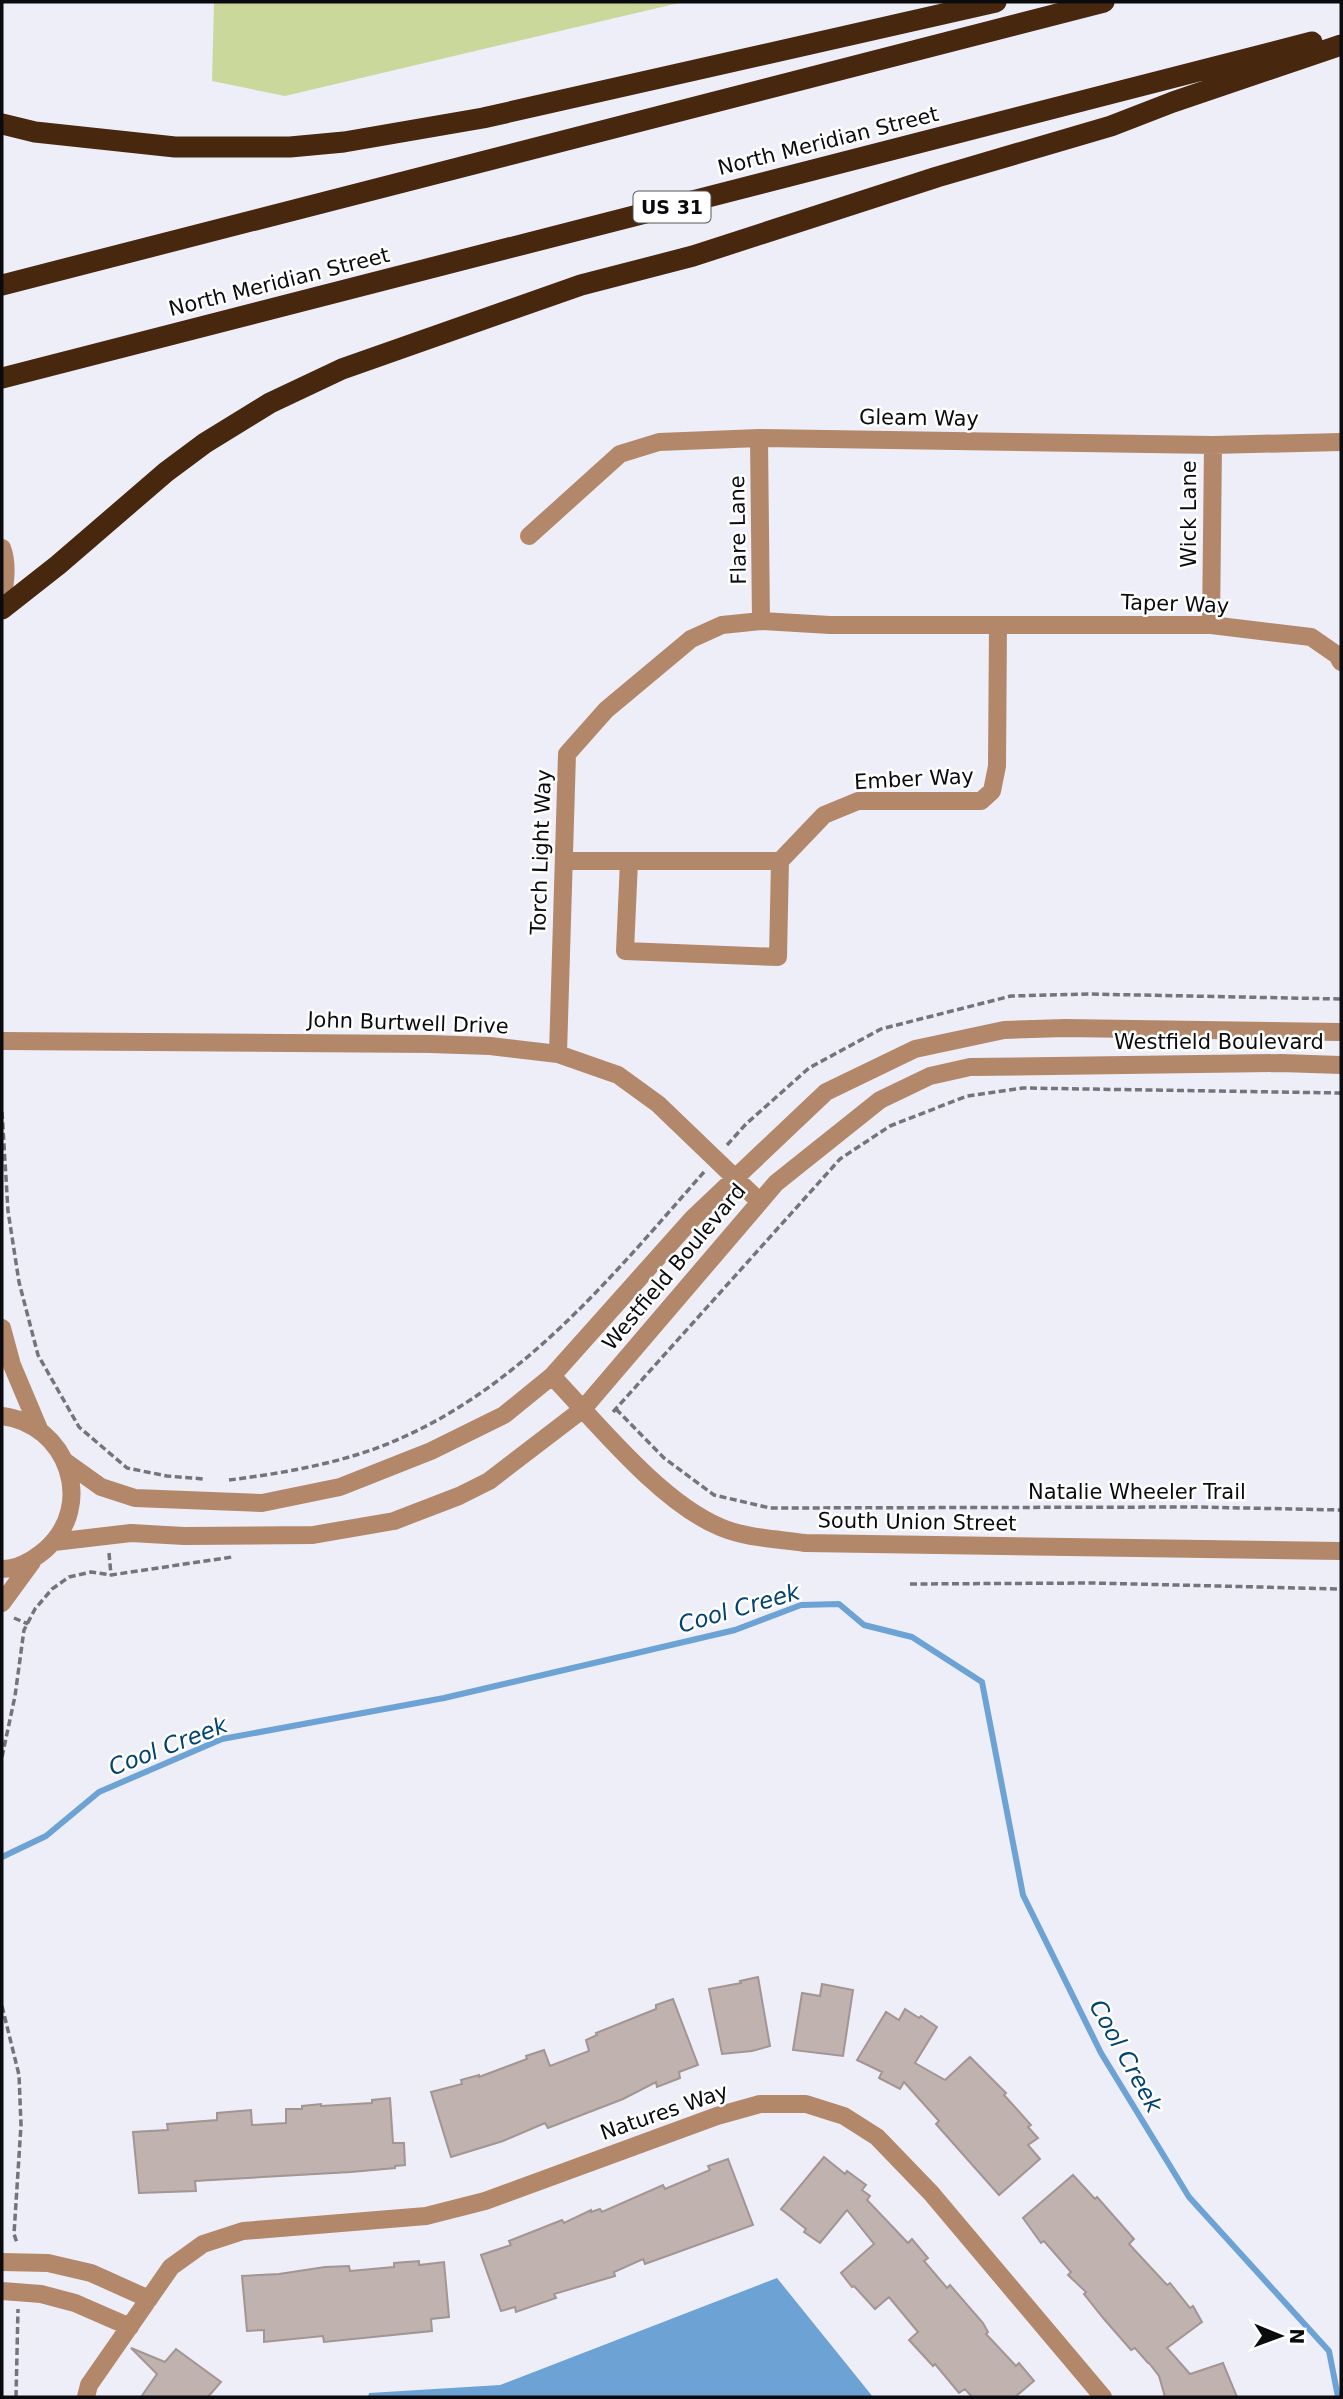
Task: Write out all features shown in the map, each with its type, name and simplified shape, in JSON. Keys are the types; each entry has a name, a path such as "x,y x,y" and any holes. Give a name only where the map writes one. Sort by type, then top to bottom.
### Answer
{"highway":[{"path":"2,124 35,132 175,147 290,147 344,142 483,118 996,2"},
{"path":"2,285 1104,2"},
{"name":"North Meridian Street","path":"2,378 1341,34"},
{"path":"2,609 58,565 166,472 205,443 270,403 342,369 581,285 693,256 937,177 1111,126 1341,45"}],"street":[{"name":"Gleam Way","path":"529,536 621,454 659,442 759,438 1213,446 1341,442"},
{"name":"Flare Lane","path":"759,438 761,621"},
{"name":"Wick Lane","path":"1211,625 1213,446"},
{"path":"2,548 6,576 2,598"},
{"name":"Torch Light Way","path":"558,1054 567,754 606,710 691,639 722,625 761,621 830,625 998,625"},
{"name":"Taper Way","path":"998,625 1211,625 1311,637 1338,655 1341,662"},
{"name":"Ember Way","path":"780,861 824,815 858,801 981,801 992,791 996,766 998,625"},
{"path":"564,860 780,861 778,957 625,951 629,861"},
{"name":"Westfield Boulevard","path":"66,1462 101,1487 135,1498 262,1503 340,1487 431,1451 503,1415 552,1376 693,1218 826,1092 915,1049 1004,1030 1065,1028 1341,1032"},
{"name":"John Burtwell Drive","path":"2,1041 430,1044 490,1046 558,1054 618,1075 658,1104 760,1202"},
{"name":"Westfield Boulevard","path":"54,1542 131,1533 184,1536 313,1535 394,1521 489,1481 583,1409 776,1183 880,1100 930,1076 970,1067 1281,1063 1341,1065"},
{"path":"2,1328 12,1366 39,1429"},
{"name":"South Union Street","path":"552,1376 635,1463 680,1504 720,1527 749,1534 805,1543 1341,1551"},
{"path":"2,1416 16,1418 39,1429 55,1444 66,1462 71,1482 71,1504 65,1524 54,1542 19,1576 2,1603"},
{"path":"2,1569 10,1569 34,1559"},
{"name":"Natures Way","path":"86,2397 89,2385 172,2267 203,2244 243,2231 426,2216 485,2201 718,2116 761,2104 806,2104 844,2116 877,2137 931,2193 1104,2397"},
{"path":"2,2262 48,2263 91,2273 149,2299"},
{"path":"10,2292 41,2294 75,2302 130,2327"}],"path":[{"path":"598,1424 616,1409 840,1159 890,1126 967,1096 1023,1088 1341,1093"},
{"path":"2,1112 13,1247 38,1355 79,1427 127,1468 167,1476"},
{"name":"Natalie Wheeler Trail","path":"616,1409 664,1458 714,1495 770,1508 1197,1507 1341,1510"},
{"path":"2,1757 15,1696 24,1630 35,1609 52,1589 69,1577 91,1572 111,1575 237,1556"},
{"path":"910,1584 1093,1583 1341,1589"},
{"path":"2,2006 19,2075 21,2125 14,2234 22,2263"},
{"path":"10,2292 16,2397"}],"green space":[{"path":"214,2 683,2 285,96 212,81"}],"water":[{"path":"777,2278 873,2397 368,2397 369,2393 500,2385"}],"building":[{"path":"758,1977 770,2046 722,2054 709,1989"},
{"path":"822,1984 853,1990 843,2056 793,2050 802,1993 820,1996"},
{"path":"673,1999 698,2065 679,2072 680,2078 657,2087 656,2082 623,2099 548,2128 545,2123 503,2141 451,2157 431,2092 462,2084 461,2080 479,2077 544,2050 550,2066 589,2051 586,2040 597,2035 596,2033 656,2009 656,2005"},
{"path":"905,2009 937,2027 915,2063 945,2080 970,2057 1006,2093 1004,2095 1031,2125 1028,2127 1038,2138 1028,2145 1040,2159 999,2195 936,2124 939,2121 904,2082 900,2089 879,2078 882,2072 857,2060 886,2012 899,2020"},
{"path":"390,2098 393,2143 404,2143 405,2165 351,2172 195,2181 196,2191 139,2193 133,2132 168,2130 167,2124 217,2120 217,2113 251,2110 252,2125 286,2123 286,2109 302,2109 302,2106 321,2104 372,2103 372,2100"},
{"path":"824,2157 845,2174 847,2171 866,2185 862,2190 870,2196 867,2200 908,2243 912,2239 928,2258 924,2261 947,2288 950,2285 983,2323 988,2332 986,2334 1016,2366 1019,2363 1034,2381 1015,2397 972,2397 965,2389 959,2393 935,2364 933,2366 909,2340 918,2332 889,2297 875,2309 854,2286 852,2287 841,2273 874,2244 847,2210 820,2243 804,2232 806,2229 781,2209"},
{"path":"728,2159 753,2225 645,2264 643,2259 614,2272 615,2276 554,2294 556,2298 516,2312 515,2307 501,2311 481,2255 511,2245 509,2241 562,2220 564,2223 591,2210 600,2209 602,2212 663,2185 665,2189 710,2170 708,2166"},
{"path":"1073,2175 1095,2199 1097,2197 1134,2239 1129,2244 1167,2285 1170,2283 1190,2308 1193,2306 1202,2322 1167,2348 1190,2374 1223,2363 1237,2397 1165,2397 1159,2376 1149,2363 1135,2348 1131,2350 1084,2294 1086,2292 1068,2275 1071,2272 1044,2241 1041,2243 1023,2218"},
{"path":"419,2261 419,2265 444,2262 449,2317 431,2319 432,2331 324,2342 323,2336 264,2342 264,2330 247,2331 242,2276 325,2267 349,2266 350,2271 394,2267 394,2263"},
{"path":"131,2348 165,2362 176,2349 221,2382 208,2397 141,2397 157,2374"}],"waterway":[{"name":"Cool Creek","path":"2,1857 46,1836 99,1792 222,1739 444,1698 735,1630 801,1605 839,1604 864,1625 912,1637 982,1682 1023,1895 1101,2053 1189,2197 1329,2351 1338,2397"}]}
